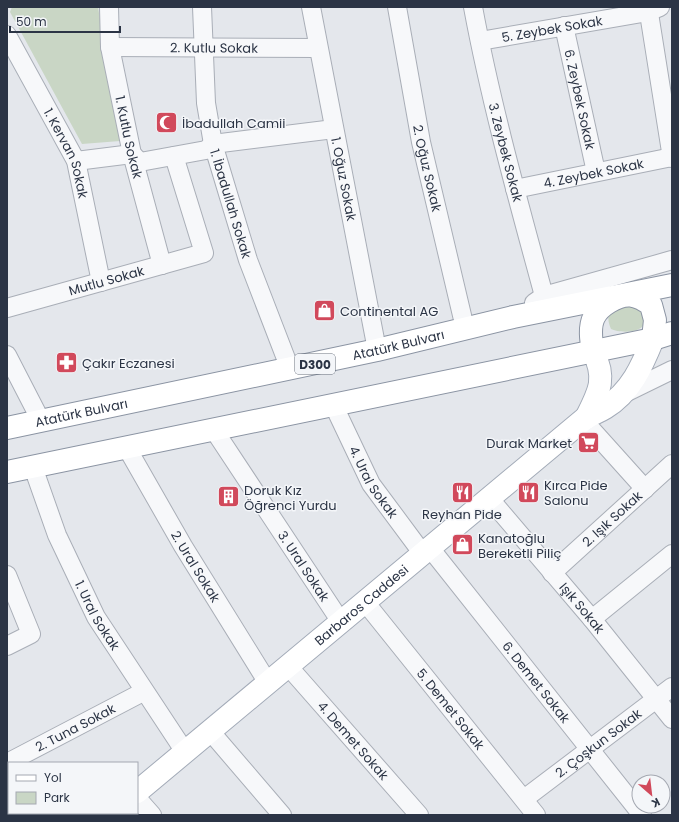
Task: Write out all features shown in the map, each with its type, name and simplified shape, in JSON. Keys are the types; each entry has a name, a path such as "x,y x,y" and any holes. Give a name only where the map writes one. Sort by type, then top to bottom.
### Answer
{"main road":[{"name":"Atatürk Bulvarı","path":"7,428 290,369 513,317 672,285"},
{"path":"584,419 598,393 601,379 599,364 592,351 590,335 594,317 604,305 621,295 640,298 652,305 655,320 662,336"},
{"path":"7,472 662,336"},
{"path":"584,419 605,408 623,394 634,380 662,336"},
{"name":"Barbaros Caddesi","path":"138,791 584,419"}],"street":[{"name":"1. Kutlu Sokak","path":"109,7 110,47 132,154 162,265"},
{"name":"1. İbadullah Sokak","path":"202,7 206,103 213,144 248,260 290,369"},
{"name":"1. Oğuz Sokak","path":"311,7 376,350"},
{"name":"2. Oğuz Sokak","path":"397,7 421,142 465,328"},
{"name":"3. Zeybek Sokak","path":"474,7 480,40 515,189 544,296"},
{"name":"5. Zeybek Sokak","path":"480,40 652,9"},
{"path":"652,9 667,90 672,157"},
{"name":"6. Zeybek Sokak","path":"564,26 596,172"},
{"name":"1. Kervan Sokak","path":"7,35 76,161 101,282"},
{"name":"2. Kutlu Sokak","path":"110,47 318,48"},
{"path":"76,161 132,154 140,162 206,150 213,144 334,129"},
{"name":"Mutlu Sokak","path":"7,308 204,253 174,156"},
{"name":"4. Zeybek Sokak","path":"515,189 672,157"},
{"path":"513,317 544,296 672,260"},
{"path":"7,355 41,422"},
{"path":"643,364 672,364"},
{"path":"623,394 672,370"},
{"name":"4. Ural Sokak","path":"332,404 371,484 426,551"},
{"path":"584,419 644,489"},
{"name":"3. Ural Sokak","path":"214,430 341,622"},
{"name":"2. Ural Sokak","path":"127,448 183,546 268,683"},
{"name":"2. Işık Sokak","path":"552,573 672,464"},
{"name":"1. Ural Sokak","path":"32,467 57,535 96,617 144,692 185,752"},
{"name":"Işık Sokak","path":"489,498 592,619 672,719"},
{"name":"6. Demet Sokak","path":"426,551 590,749 642,815"},
{"path":"592,619 672,554"},
{"path":"7,575 31,634 7,646"},
{"name":"5. Demet Sokak","path":"365,602 536,815"},
{"name":"4. Demet Sokak","path":"288,666 419,815"},
{"name":"2. Çoşkun Sokak","path":"524,799 672,687"},
{"name":"2. Tuna Sokak","path":"11,759 144,692"},
{"path":"210,731 282,815"},
{"path":"138,799 152,815"}],"green space":[{"path":"12,7 98,7 120,141 82,144 10,12"},
{"path":"634,305 643,308 645,318 644,325 636,330 625,332 611,329 609,322 610,313 617,308"}],"place":[{"name":"İbadullah Camii","path":"167,123"},
{"name":"Continental AG","path":"324,311"},
{"name":"Çakır Eczanesi","path":"66,363"},
{"name":"Durak Market","path":"588,443"},
{"name":"Reyhan Pide","path":"462,492"},
{"name":"Kırca Pide Salonu","path":"528,492"},
{"name":"Doruk Kız Öğrenci Yurdu","path":"228,497"},
{"name":"Kanatoğlu Bereketli Piliç","path":"462,545"}]}
